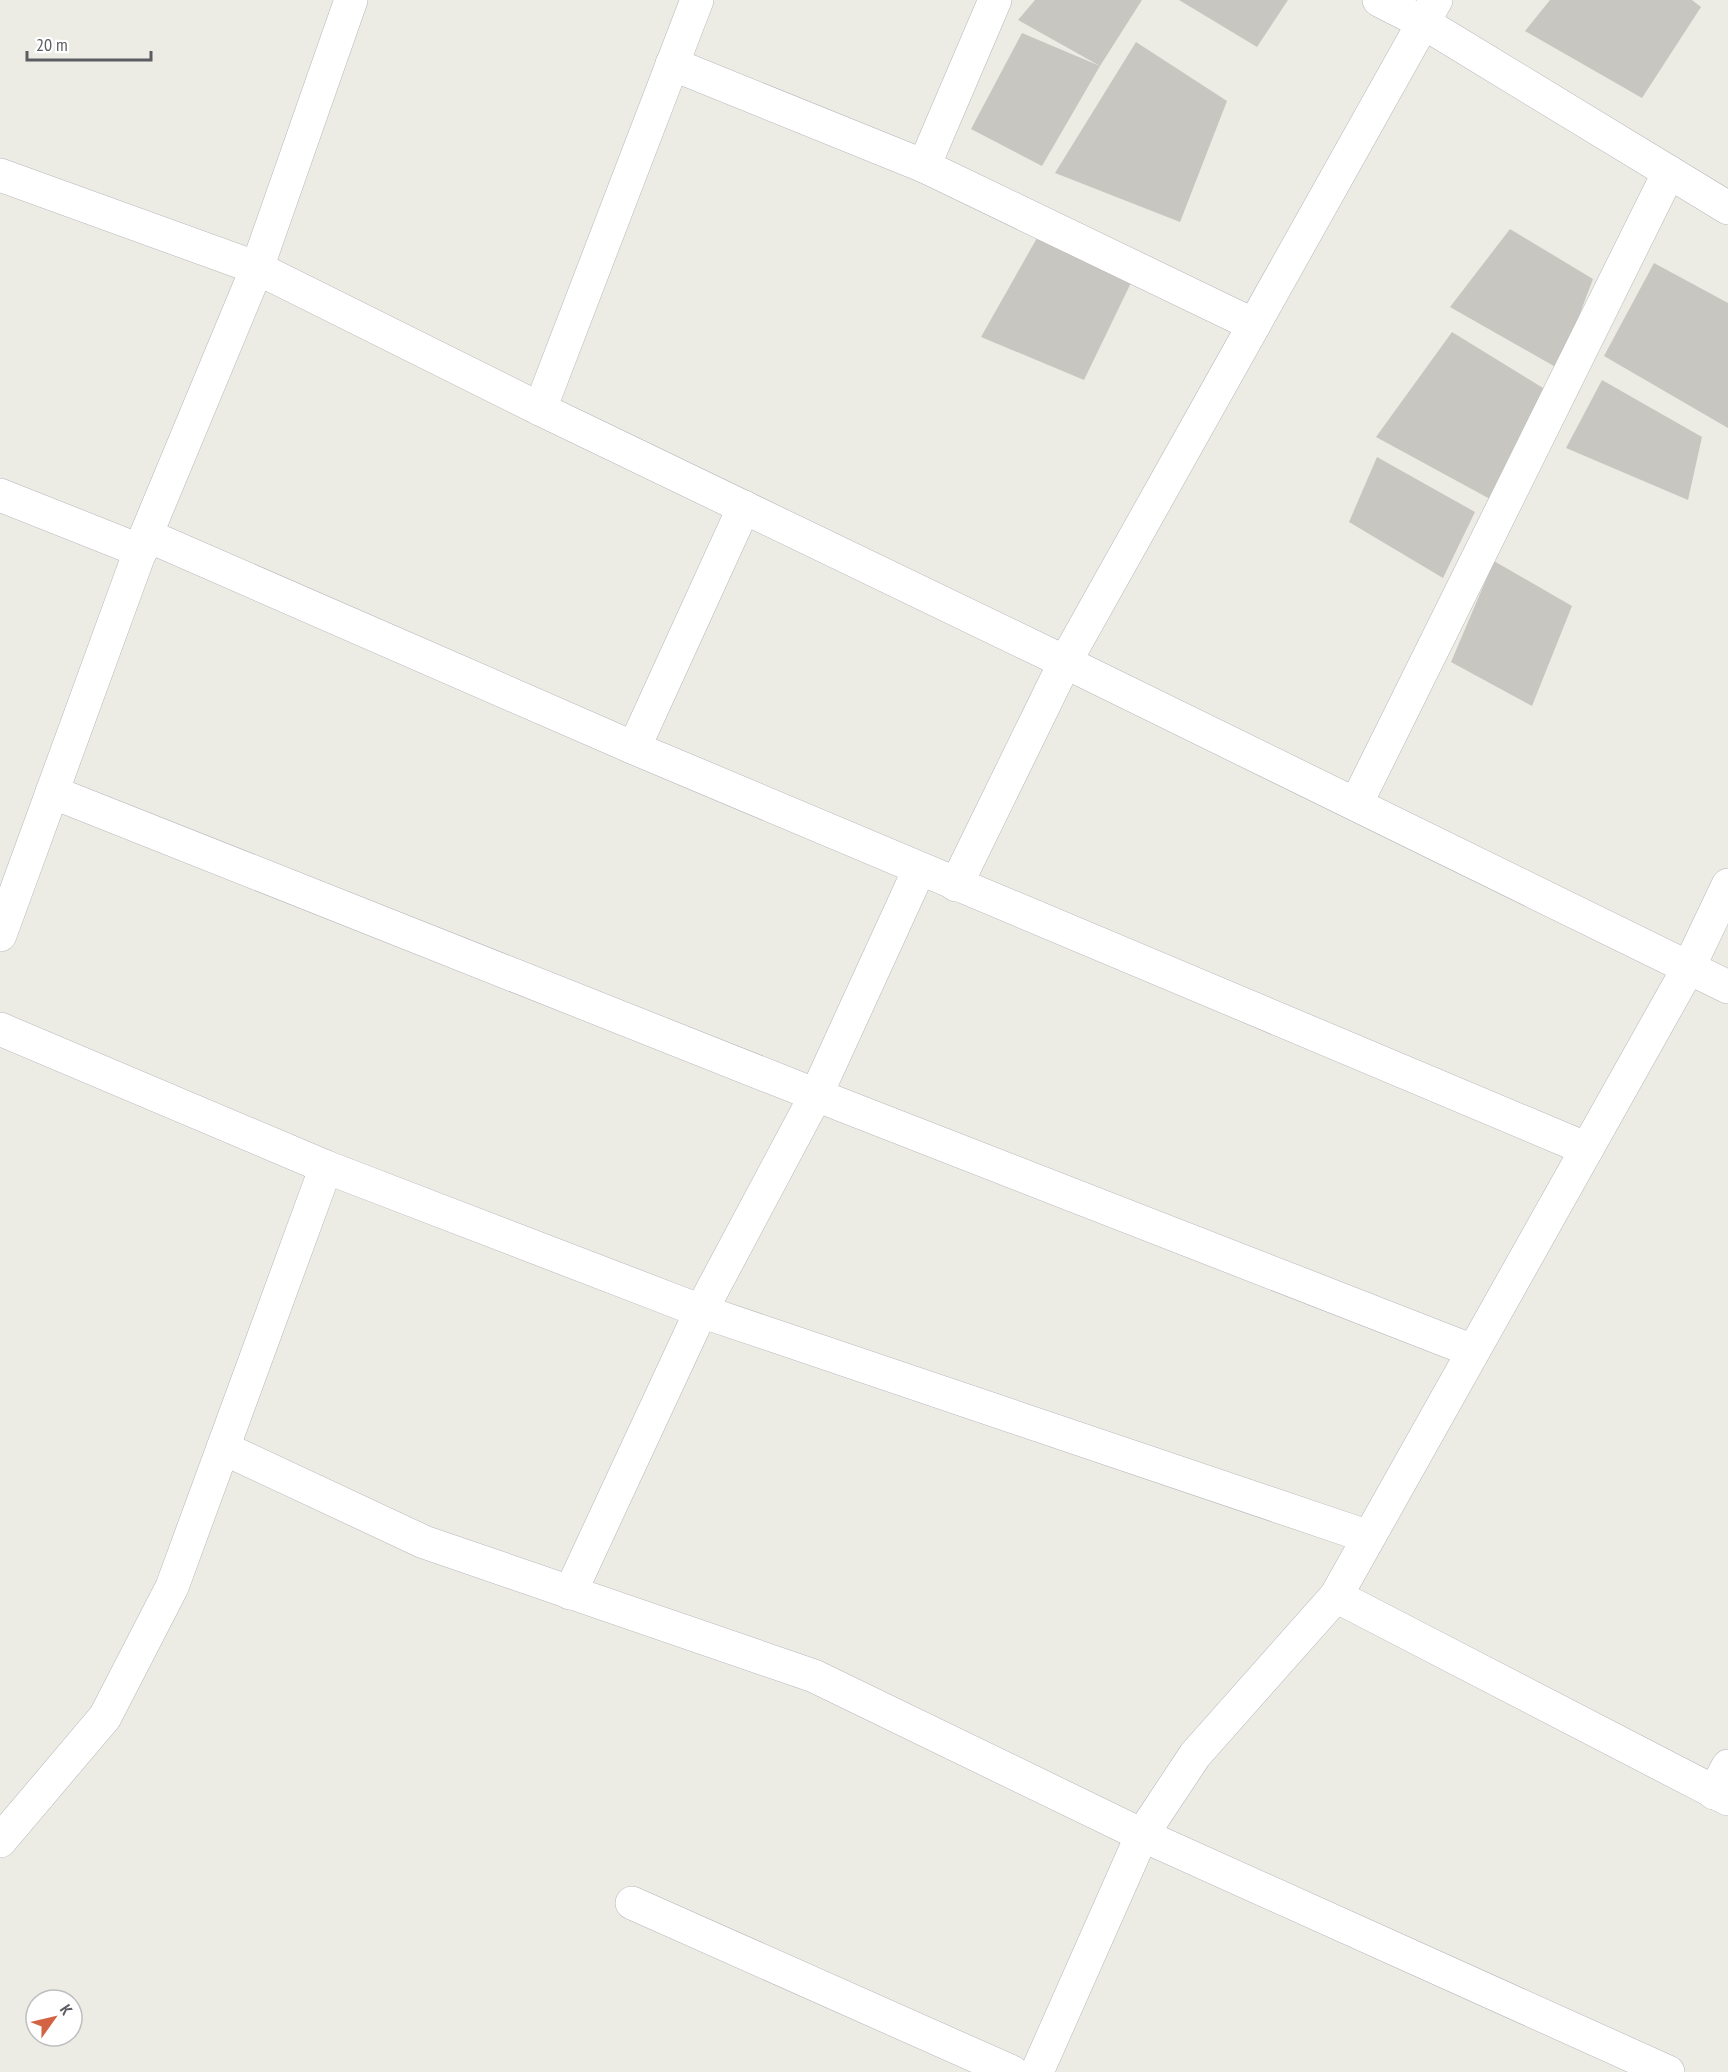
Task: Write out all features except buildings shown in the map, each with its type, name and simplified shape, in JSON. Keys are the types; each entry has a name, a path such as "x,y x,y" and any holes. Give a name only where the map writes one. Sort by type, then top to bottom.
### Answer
{"street":[{"path":"3,920 143,543 257,268 351,0"},
{"path":"540,409 696,0"},
{"path":"924,166 995,0"},
{"path":"1379,0 1430,12 1669,172 1728,208"},
{"path":"956,885 1065,662 1430,12"},
{"path":"672,64 924,166 1254,325"},
{"path":"1356,804 1669,172"},
{"path":"0,175 257,268 540,409 1065,662 1728,987"},
{"path":"0,495 143,543 1587,1149"},
{"path":"634,748 744,507"},
{"path":"52,792 816,1095 1473,1351"},
{"path":"570,1593 701,1311 816,1095 919,870"},
{"path":"1037,2072 1142,1835 1195,1755 1336,1596 1689,967 1728,885"},
{"path":"0,1029 326,1167 701,1311 1369,1537"},
{"path":"0,1841 105,1717 172,1587 326,1167"},
{"path":"223,1448 424,1542 814,1676 1142,1835 1668,2072"},
{"path":"1336,1596 1723,1786"},
{"path":"632,1903 1012,2072"}]}
